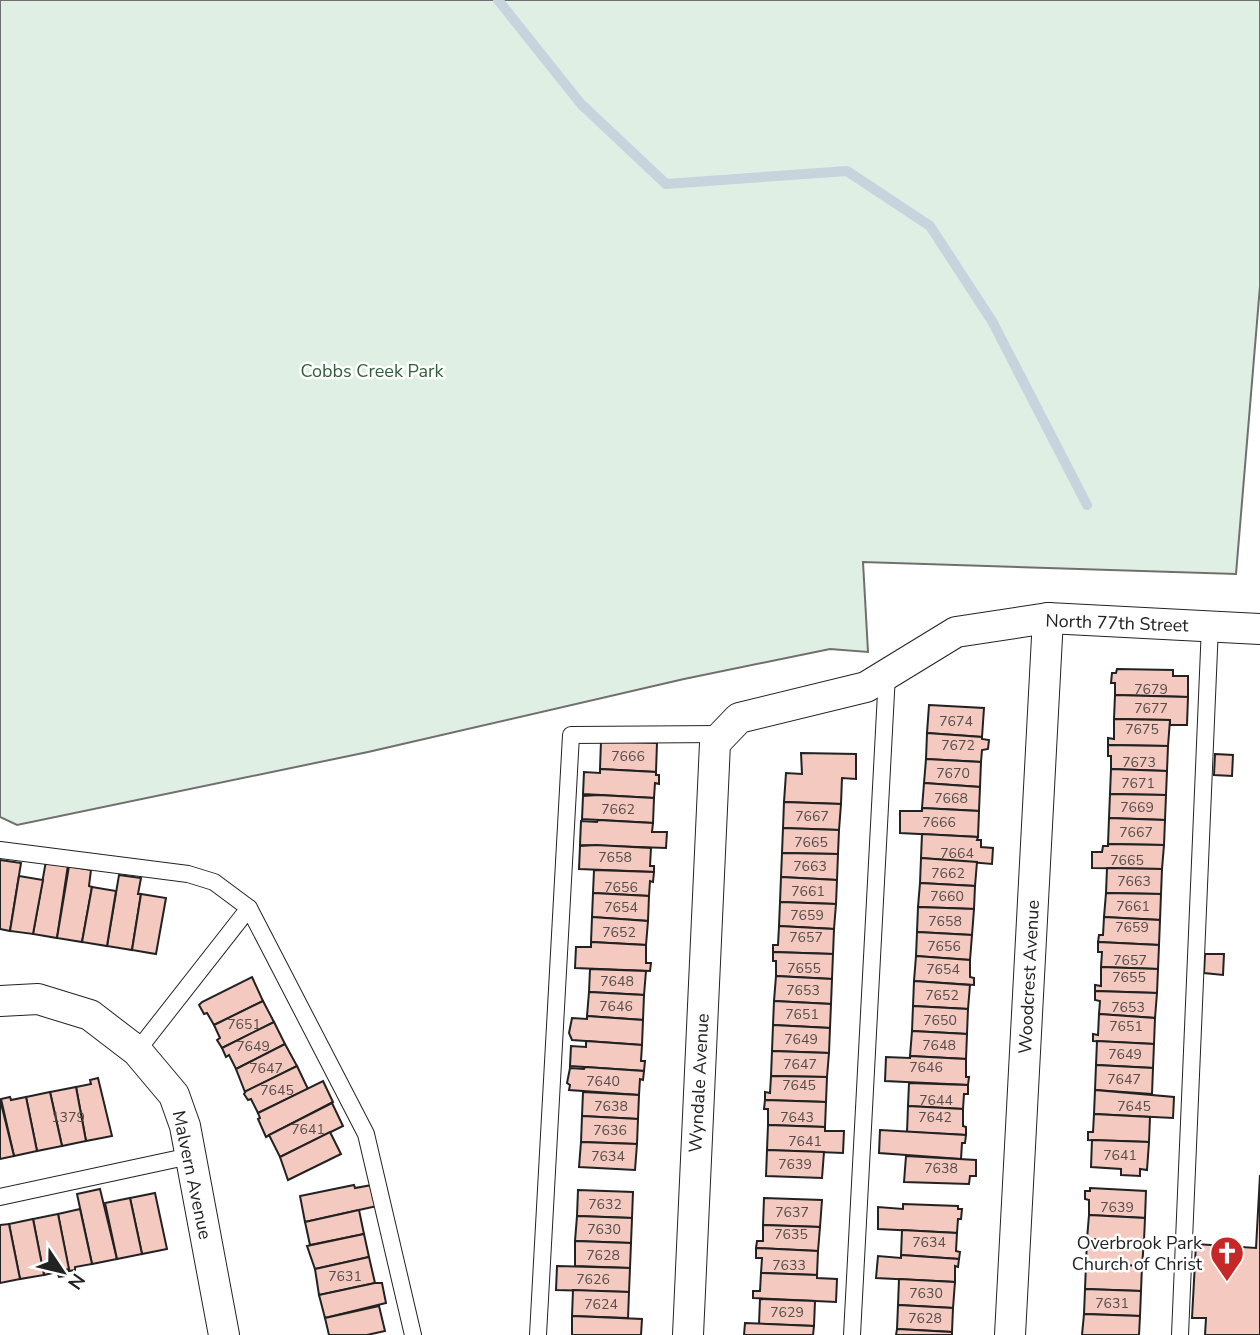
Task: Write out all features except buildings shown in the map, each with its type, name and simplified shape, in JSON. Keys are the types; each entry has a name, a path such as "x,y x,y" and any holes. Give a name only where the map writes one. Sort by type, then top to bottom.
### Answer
{"street":[{"name":"North 77th Street","path":"725,734 739,718 866,687 956,632 1048,618 1260,629"},
{"name":"Woodcrest Avenue","path":"1010,1335 1048,618"},
{"name":"Wyndale Avenue","path":"688,1335 715,743 725,734"},
{"name":"Malvern Avenue","path":"0,1001 38,999 90,1015 137,1051 174,1095 185,1126 224,1335"}],"lane":[{"path":"1180,1335 1210,626"},
{"path":"852,1335 887,674"},
{"path":"538,1335 571,735 725,734"},
{"path":"0,850 188,874 214,882 249,908 366,1134 412,1335"},
{"path":"137,1051 249,908"},
{"path":"0,1197 190,1156"}],"green space":[{"name":"Cobbs Creek Park","path":"0,0 1260,0 1260,286 1236,574 863,562 868,652 830,649 684,679 368,752 17,825 0,817"}],"waterway":[{"path":"498,0 581,104 666,184 847,171 930,226 992,321 1087,505"}],"place":[{"name":"Overbrook Park Church of Christ","path":"1227,1283"}]}
